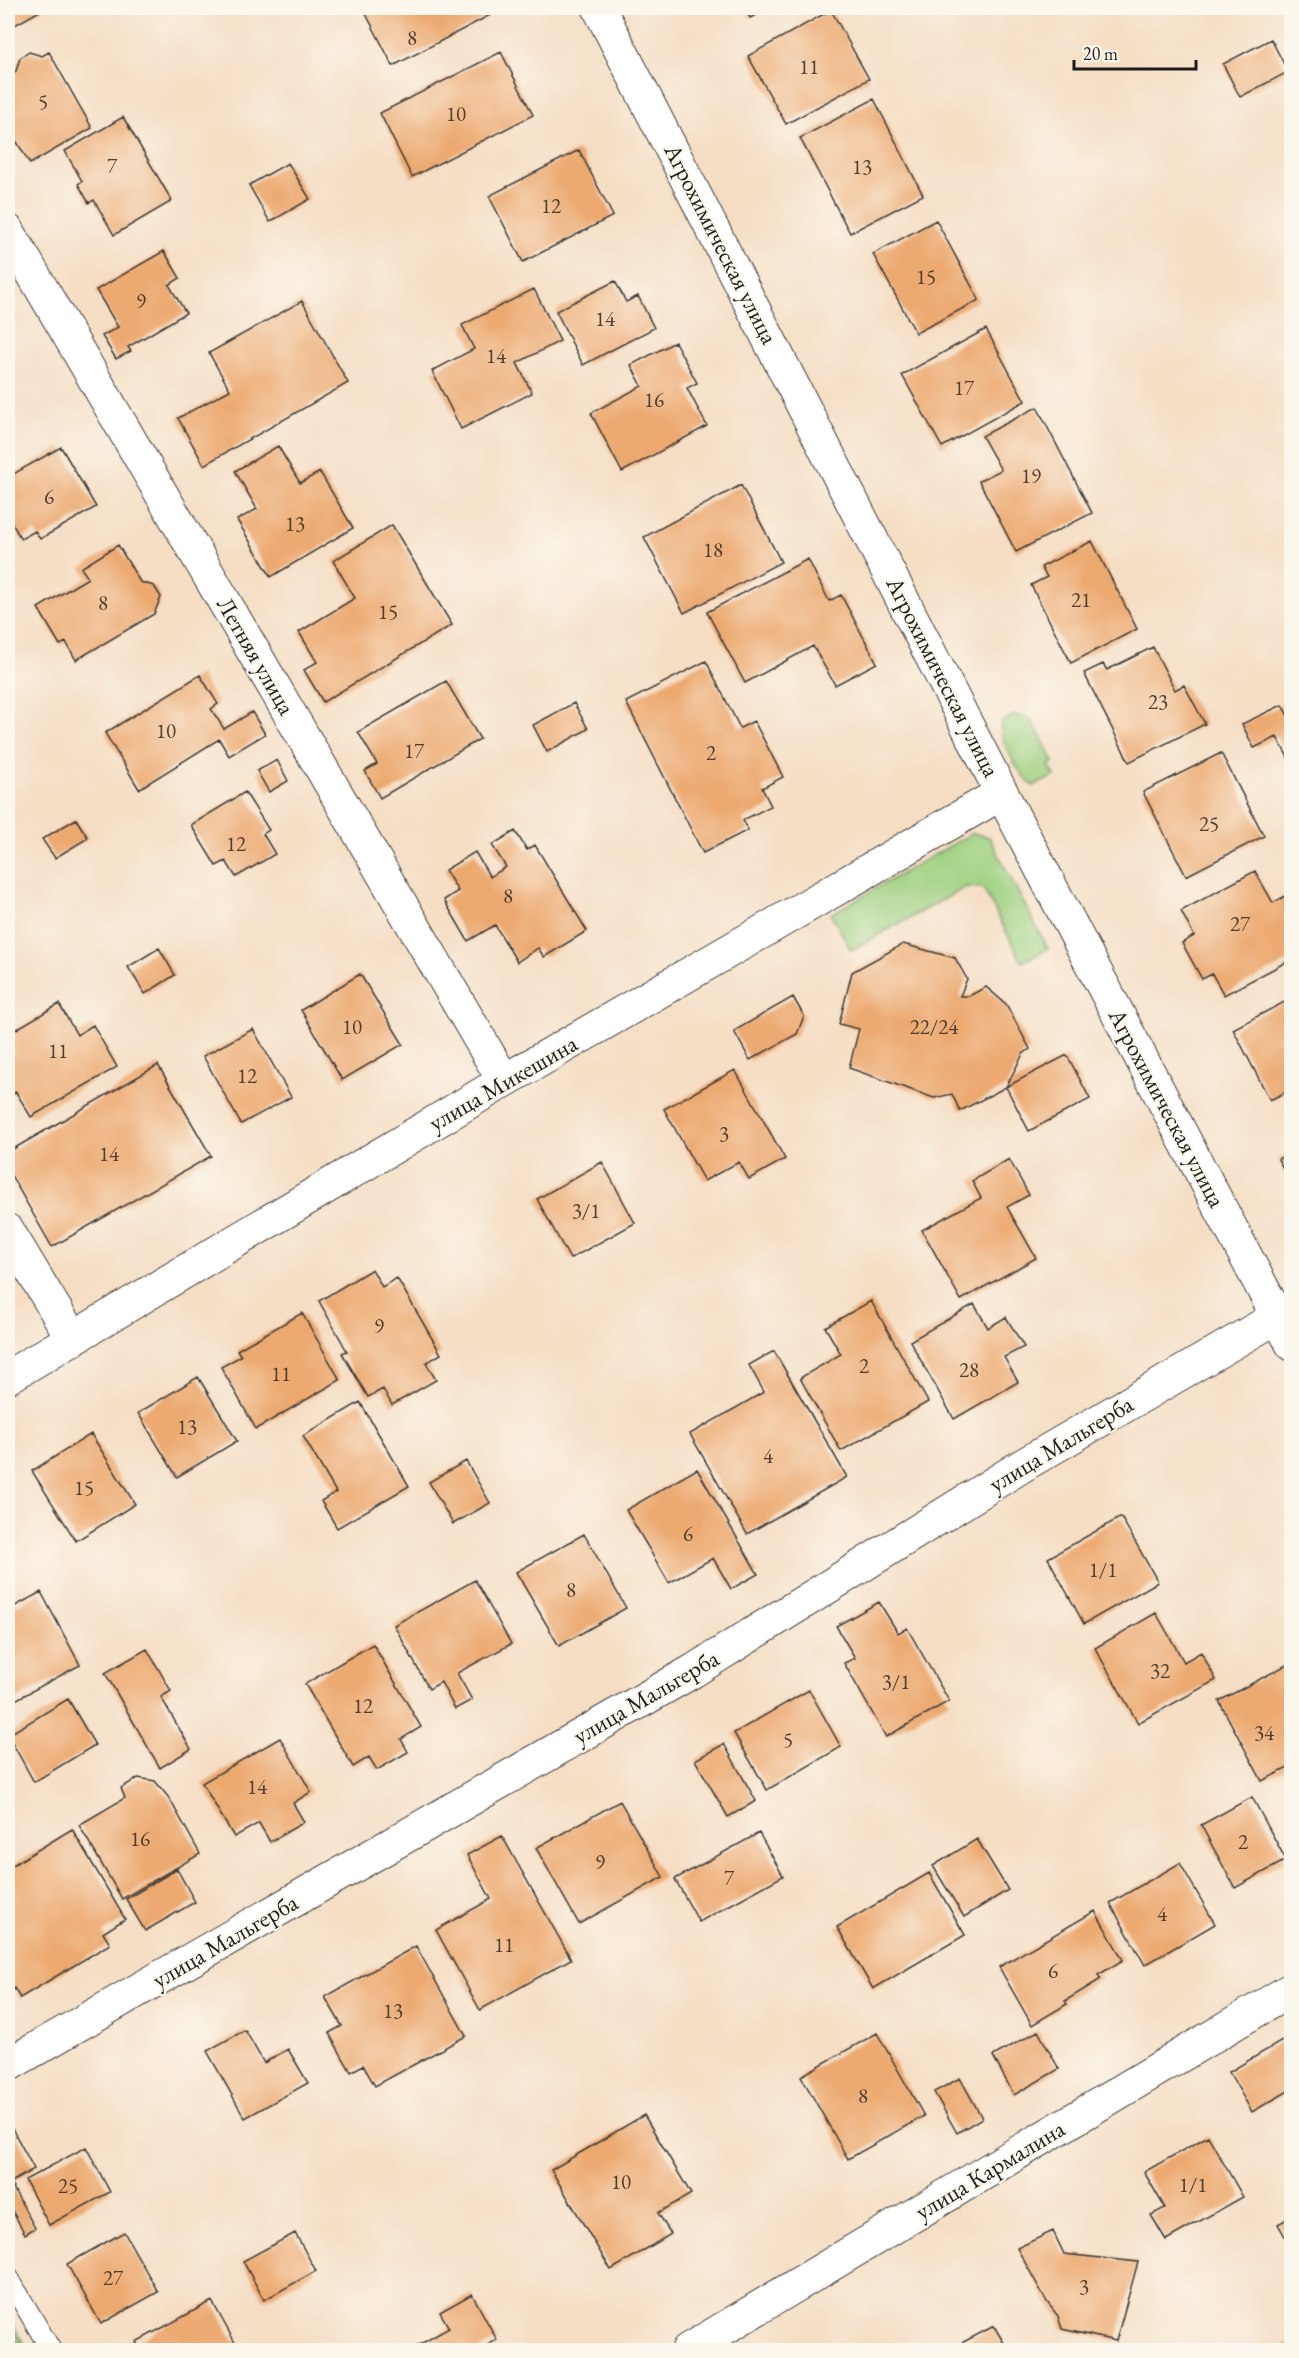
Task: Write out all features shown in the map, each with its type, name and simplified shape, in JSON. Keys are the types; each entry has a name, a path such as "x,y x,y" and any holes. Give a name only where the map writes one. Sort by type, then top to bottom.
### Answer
{"street":[{"name":"Агрохимическая улица","path":"599,8 1002,793 1284,1330"},
{"name":"Летняя улица","path":"8,231 504,1081"},
{"name":"улица Микешина","path":"8,1377 504,1081 1002,793"},
{"path":"8,1231 73,1339"},
{"name":"улица Мальгерба","path":"8,2065 693,1671 1025,1464 1284,1330"},
{"name":"улица Кармалина","path":"688,2350 1292,1989"}],"lane":[{"path":"8,2277 51,2350"}],"green space":[{"path":"1015,715 1031,719 1054,762 1049,765 1055,776 1034,786 1017,766 1003,738 1001,722"},
{"path":"972,833 989,837 1048,949 1022,962 983,888 966,887 851,950 831,914"},
{"path":"8,2314 27,2350 8,2350"}],"building":[{"path":"8,8 45,8 8,29"},
{"path":"363,8 496,8 498,11 393,66"},
{"path":"744,8 769,8 750,18"},
{"path":"831,10 869,79 786,124 748,56"},
{"path":"1271,39 1288,72 1240,97 1223,64"},
{"path":"29,52 42,56 49,52 92,128 30,164 17,142 9,147 8,145 8,76 16,71 20,58"},
{"path":"501,52 533,115 412,177 380,113"},
{"path":"874,99 923,195 850,233 800,138"},
{"path":"123,117 172,201 114,235 94,200 89,203 78,184 82,181 65,151"},
{"path":"579,150 613,216 523,262 489,196"},
{"path":"288,163 310,199 270,222 249,185"},
{"path":"936,220 979,300 916,333 873,254"},
{"path":"164,251 180,278 169,285 186,313 128,347 131,351 116,359 102,336 118,327 96,290"},
{"path":"615,281 626,302 638,296 654,328 583,365 556,311"},
{"path":"534,289 560,341 517,363 532,393 461,429 432,371 474,349 462,325"},
{"path":"302,301 348,383 204,465 178,418 230,390 209,353"},
{"path":"986,329 1025,401 942,447 902,375"},
{"path":"675,342 697,383 687,388 707,426 622,472 591,413 642,386 631,365"},
{"path":"1037,407 1092,513 1016,552 979,481 1001,470 982,436"},
{"path":"278,446 300,483 320,472 353,528 271,577 237,520 257,509 235,471"},
{"path":"61,447 96,507 40,539 35,531 21,539 8,516 8,487 11,485 8,477"},
{"path":"741,485 781,562 684,613 644,537"},
{"path":"392,525 452,625 323,702 304,670 317,662 299,632 355,598 333,561"},
{"path":"1092,541 1137,629 1071,663 1031,585 1047,577 1041,567"},
{"path":"118,545 140,582 154,586 161,597 154,614 76,660 66,642 60,645 38,608 88,578 81,568"},
{"path":"808,559 829,601 841,595 877,663 835,685 813,646 745,683 707,612"},
{"path":"1153,647 1175,690 1184,685 1205,724 1129,762 1084,673 1103,664 1107,670"},
{"path":"706,661 740,728 754,721 783,777 762,788 771,806 743,820 748,830 703,853 626,702"},
{"path":"200,675 218,704 211,709 224,729 252,712 265,734 229,756 219,739 139,789 105,733"},
{"path":"446,681 480,739 380,798 365,771 377,764 358,732"},
{"path":"574,703 588,729 547,752 533,725"},
{"path":"1282,705 1292,723 1292,765 1277,737 1254,748 1242,724"},
{"path":"1221,753 1264,836 1186,876 1143,792"},
{"path":"277,760 288,781 269,792 257,771"},
{"path":"245,792 269,830 263,834 275,854 236,877 226,861 216,866 191,825"},
{"path":"76,819 88,838 55,858 42,839"},
{"path":"515,831 527,850 535,845 587,931 544,957 538,948 517,962 495,925 468,941 444,900 458,891 445,870 475,852 490,877 506,867 492,845"},
{"path":"1255,871 1273,903 1285,896 1292,908 1292,940 1289,942 1292,946 1292,959 1224,995 1212,974 1202,979 1182,943 1194,936 1181,911"},
{"path":"903,944 955,958 967,979 960,996 969,996 986,987 1006,1004 1030,1049 1023,1054 1006,1087 960,1111 952,1094 934,1098 849,1068 859,1029 839,1024 852,972"},
{"path":"159,948 175,975 145,994 128,967"},
{"path":"360,974 403,1044 342,1080 301,1010"},
{"path":"793,997 804,1016 797,1034 750,1060 734,1031"},
{"path":"1292,998 1292,1089 1270,1100 1233,1029"},
{"path":"59,1004 77,1035 93,1025 117,1067 31,1117 16,1092 8,1096 8,1034"},
{"path":"253,1029 291,1097 241,1124 203,1056"},
{"path":"1067,1055 1090,1099 1029,1131 1006,1087"},
{"path":"158,1065 211,1156 52,1247 8,1170 8,1152"},
{"path":"735,1070 785,1159 749,1179 739,1162 704,1181 664,1109"},
{"path":"1292,1152 1292,1185 1278,1159"},
{"path":"1009,1159 1029,1195 1007,1207 1036,1258 961,1300 922,1230 981,1198 972,1181"},
{"path":"602,1162 635,1223 570,1259 537,1199"},
{"path":"372,1269 382,1287 397,1278 441,1354 426,1363 436,1380 392,1405 383,1389 368,1397 342,1353 347,1351 319,1301"},
{"path":"871,1301 928,1402 841,1451 800,1378 841,1354 825,1327"},
{"path":"974,1304 988,1328 1006,1317 1024,1347 1004,1357 1018,1382 954,1419 910,1341"},
{"path":"302,1313 340,1380 256,1429 221,1367 241,1356 237,1350"},
{"path":"774,1351 847,1477 747,1534 690,1434 764,1392 749,1365"},
{"path":"198,1377 237,1441 177,1477 138,1413"},
{"path":"360,1402 409,1486 337,1528 321,1501 336,1492 303,1436"},
{"path":"91,1434 135,1504 76,1541 32,1471"},
{"path":"466,1461 490,1503 453,1524 429,1482"},
{"path":"697,1469 758,1574 731,1589 713,1558 669,1583 626,1510"},
{"path":"1121,1517 1158,1582 1084,1624 1048,1558"},
{"path":"584,1534 626,1608 559,1646 516,1572"},
{"path":"475,1580 511,1644 457,1673 472,1700 455,1709 441,1682 429,1689 394,1625"},
{"path":"41,1592 80,1665 8,1704 8,1610"},
{"path":"879,1602 898,1633 907,1628 949,1701 886,1737 844,1663 855,1658 836,1626"},
{"path":"1156,1613 1184,1662 1201,1652 1216,1680 1138,1723 1095,1648"},
{"path":"373,1644 421,1727 401,1739 408,1752 377,1770 369,1757 353,1767 305,1684"},
{"path":"147,1649 171,1691 161,1697 191,1749 160,1768 105,1673"},
{"path":"1292,1662 1292,1766 1262,1781 1219,1701"},
{"path":"809,1690 841,1747 767,1790 734,1733"},
{"path":"68,1699 95,1745 34,1782 8,1735"},
{"path":"280,1738 311,1792 293,1803 304,1822 270,1842 259,1823 234,1837 202,1783"},
{"path":"724,1744 756,1801 728,1817 695,1760"},
{"path":"138,1778 155,1781 169,1798 200,1854 122,1899 79,1825 125,1798 121,1788"},
{"path":"1252,1797 1286,1860 1235,1888 1201,1825"},
{"path":"620,1801 663,1877 579,1924 536,1848"},
{"path":"72,1829 125,1919 103,1933 110,1944 20,1998 14,1988 8,1992 8,1868"},
{"path":"759,1833 783,1876 699,1922 675,1879"},
{"path":"502,1836 571,1959 480,2010 436,1930 491,1899 467,1855"},
{"path":"977,1839 1008,1890 964,1917 933,1866"},
{"path":"1180,1863 1215,1924 1145,1965 1110,1903"},
{"path":"177,1869 195,1902 145,1931 126,1899"},
{"path":"929,1873 965,1935 873,1989 837,1927"},
{"path":"1095,1911 1123,1960 1098,1975 1101,1979 1065,2001 1067,2004 1032,2025 999,1967"},
{"path":"416,1946 466,2036 375,2086 363,2065 351,2072 329,2033 342,2026 325,1997"},
{"path":"245,2030 264,2063 288,2049 308,2083 245,2118 207,2051"},
{"path":"1038,2031 1059,2069 1014,2095 993,2056"},
{"path":"877,2033 924,2116 848,2159 801,2076"},
{"path":"1292,2035 1292,2089 1252,2112 1229,2072"},
{"path":"960,2078 982,2118 957,2133 934,2092"},
{"path":"644,2115 691,2194 658,2213 671,2234 611,2270 551,2170"},
{"path":"8,2121 34,2169 8,2184"},
{"path":"1208,2136 1243,2197 1166,2240 1151,2215 1165,2208 1144,2172"},
{"path":"86,2147 110,2192 49,2225 25,2180"},
{"path":"12,2186 35,2228 25,2234 8,2203 8,2188"},
{"path":"1292,2216 1292,2249 1278,2224"},
{"path":"1053,2231 1064,2254 1138,2262 1116,2341 1062,2329 1058,2316 1047,2302 1017,2248"},
{"path":"124,2232 158,2292 101,2324 67,2264"},
{"path":"295,2233 316,2271 264,2300 243,2261"},
{"path":"472,2294 497,2340 478,2350 410,2350 449,2328 440,2312"},
{"path":"212,2301 239,2350 141,2350 136,2342"},
{"path":"994,2326 1008,2350 948,2350"},
{"path":"1292,2341 1292,2350 1285,2350 1283,2346"}]}
